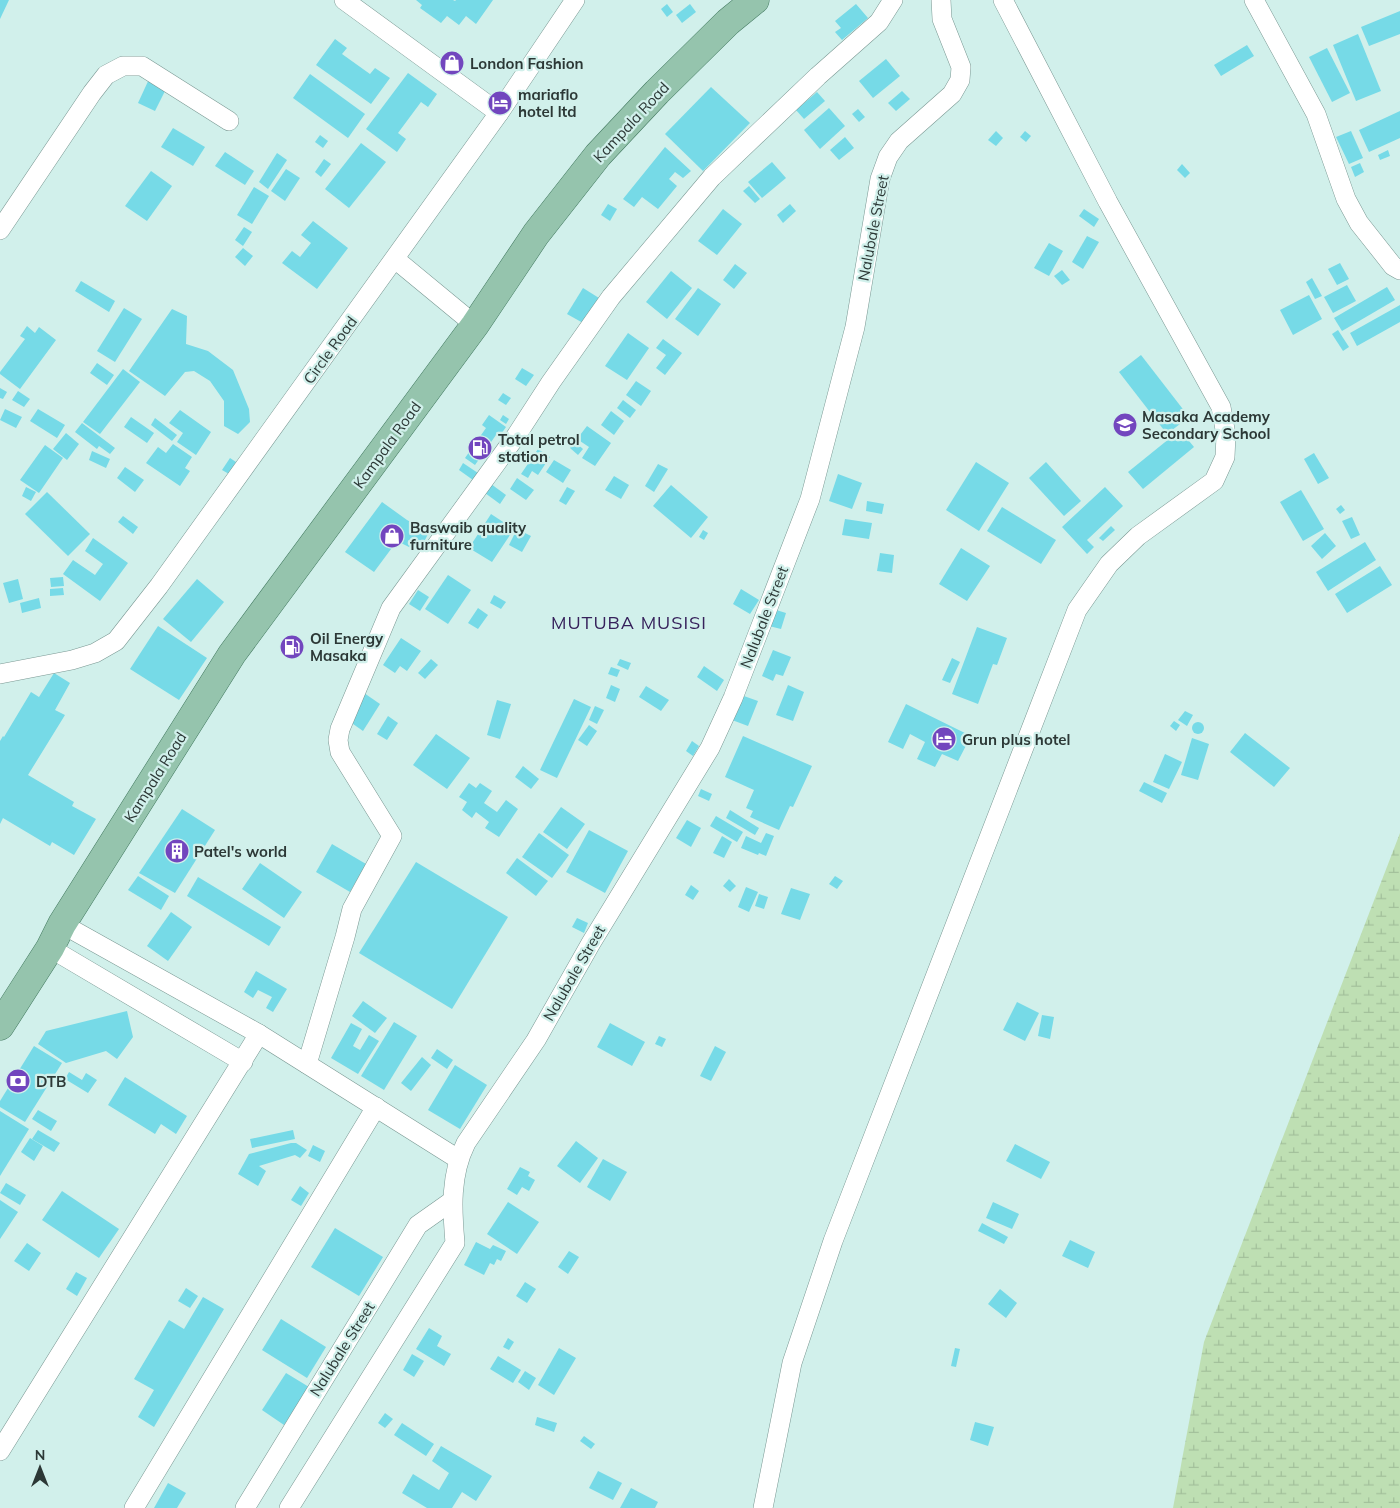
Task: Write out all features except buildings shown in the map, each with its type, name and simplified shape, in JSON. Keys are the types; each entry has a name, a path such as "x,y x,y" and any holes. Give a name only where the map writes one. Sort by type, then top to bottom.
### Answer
{"main road":[{"name":"Kampala Road","path":"0,1026 232,654 475,324 536,234 598,155 657,92 728,22 755,0"}],"street":[{"path":"344,0 499,112"},
{"name":"Circle Road","path":"0,674 72,660 95,653 116,641 159,586 395,259 499,112 575,0"},
{"path":"307,1064 352,909 392,836 340,752 338,740 340,728 392,608 516,436 551,382 611,297 712,177 878,22 893,0"},
{"name":"Nalubale Street","path":"288,1508 455,1243 452,1201 458,1159 466,1143 536,1040 591,943 710,748 733,698 810,499 855,327 880,179 888,157 899,141 952,94 960,80 961,67 942,18 941,0"},
{"path":"764,1508 792,1363 833,1241 1077,610 1110,564 1138,536 1214,481 1225,457 1226,435 1221,407 1108,202 1003,0"},
{"path":"1254,0 1316,114 1346,199 1359,223 1393,266 1400,270"},
{"path":"0,230 92,93 106,75 122,66 142,66 229,121"},
{"path":"395,259 475,324"},
{"path":"62,924 259,1034 458,1159"},
{"path":"50,948 243,1062"},
{"path":"0,1451 259,1034"},
{"path":"134,1508 376,1107"},
{"name":"Nalubale Street","path":"245,1508 418,1226 452,1201"}],"green space":[{"path":"1400,833 1400,1508 1173,1508 1204,1342"}],"place":[{"name":"London Fashion","path":"452,63"},
{"name":"mariaflo hotel ltd","path":"500,103"},
{"name":"Masaka Academy Secondary School","path":"1125,425"},
{"name":"Total petrol station","path":"480,448"},
{"name":"Baswaib quality furniture","path":"392,536"},
{"name":"Oil Energy Masaka","path":"292,647"},
{"name":"Grun plus hotel","path":"944,739"},
{"name":"Patel's world","path":"177,851"},
{"name":"DTB","path":"18,1081"}],"district":[{"name":"MUTUBA MUSISI","path":"629,622"}]}
